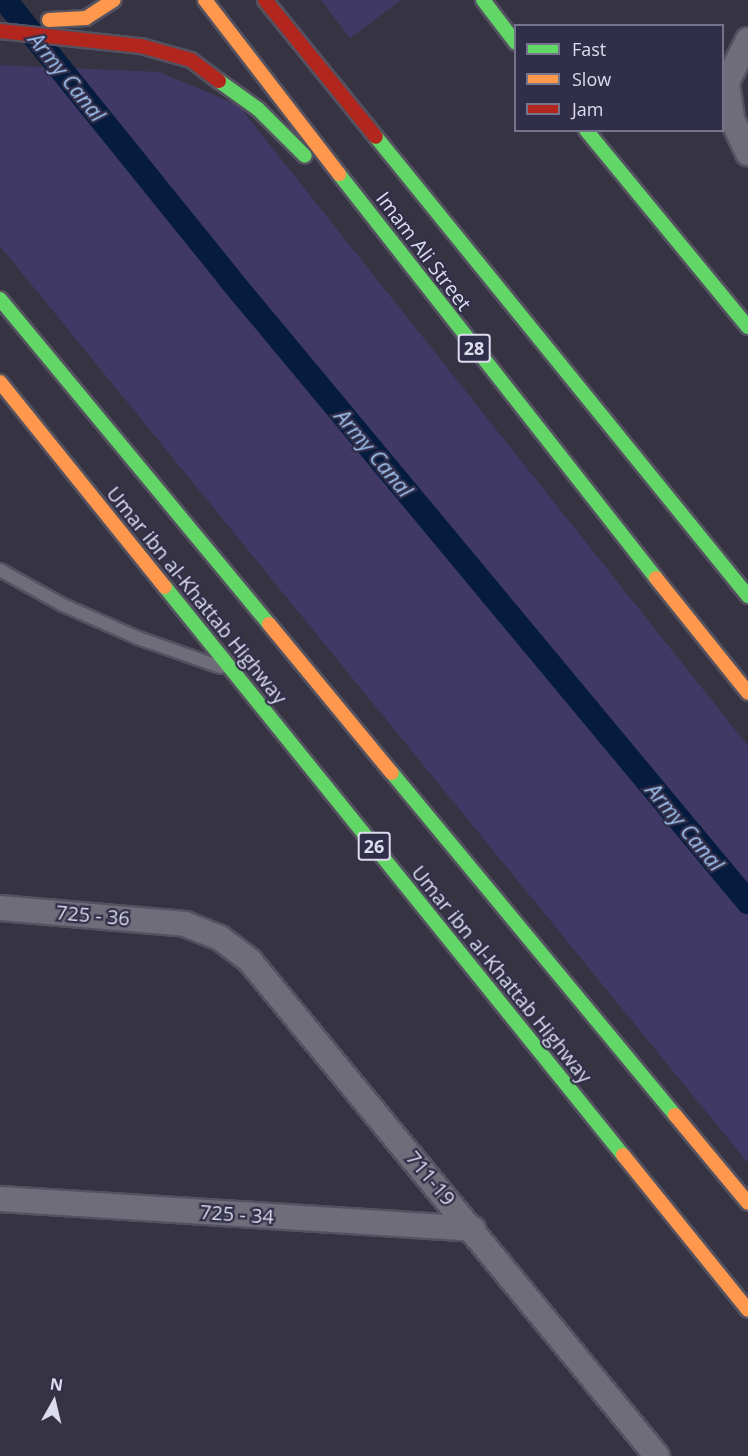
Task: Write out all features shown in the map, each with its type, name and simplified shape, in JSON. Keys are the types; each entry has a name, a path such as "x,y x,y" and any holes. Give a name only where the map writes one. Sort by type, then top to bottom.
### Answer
{"main road":[{"path":"33,19 86,18 114,0"},
{"name":"Imam Ali Street","path":"205,0 397,250 748,693"},
{"name":"Imam Ali Street","path":"265,0 748,596"},
{"path":"483,0 514,40"},
{"path":"0,32 89,38 167,51 214,74 258,109 397,250"},
{"path":"588,132 748,327"},
{"path":"0,289 35,339"},
{"name":"Umar ibn al-Khattab Highway","path":"0,299 290,653 748,1203"},
{"name":"Umar ibn al-Khattab Highway","path":"0,382 748,1310"}],"street":[{"path":"748,40 725,82 732,119 748,153"},
{"name":"725 - 36","path":"0,908 185,924"},
{"name":"711-19","path":"185,924 228,944 263,974 657,1456"},
{"name":"725 - 34","path":"0,1199 473,1229"}],"lane":[{"path":"0,570 63,605 138,638 233,671"}],"shaded area":[{"path":"321,0 401,0 350,38"},
{"path":"0,65 159,72 238,105 748,746 748,1163 0,246"}],"waterway":[{"name":"Army Canal","path":"5,0 229,278 748,902"}],"traffic: fast":[{"path":"483,0 514,40"},
{"path":"219,81 258,109 305,156"},
{"path":"588,132 748,327"},
{"path":"376,137 748,596"},
{"path":"339,174 656,578"},
{"path":"0,299 269,624"},
{"path":"165,587 623,1155"},
{"path":"392,773 675,1115"}],"traffic: slow":[{"path":"49,20 86,18 114,0"},
{"path":"205,0 339,174"},
{"path":"0,382 165,587"},
{"path":"656,578 748,693"},
{"path":"269,624 392,773"},
{"path":"675,1115 748,1203"},
{"path":"623,1155 748,1310"}],"traffic: jam":[{"path":"265,0 376,137"},
{"path":"0,31 141,46 191,60 219,81"}]}
